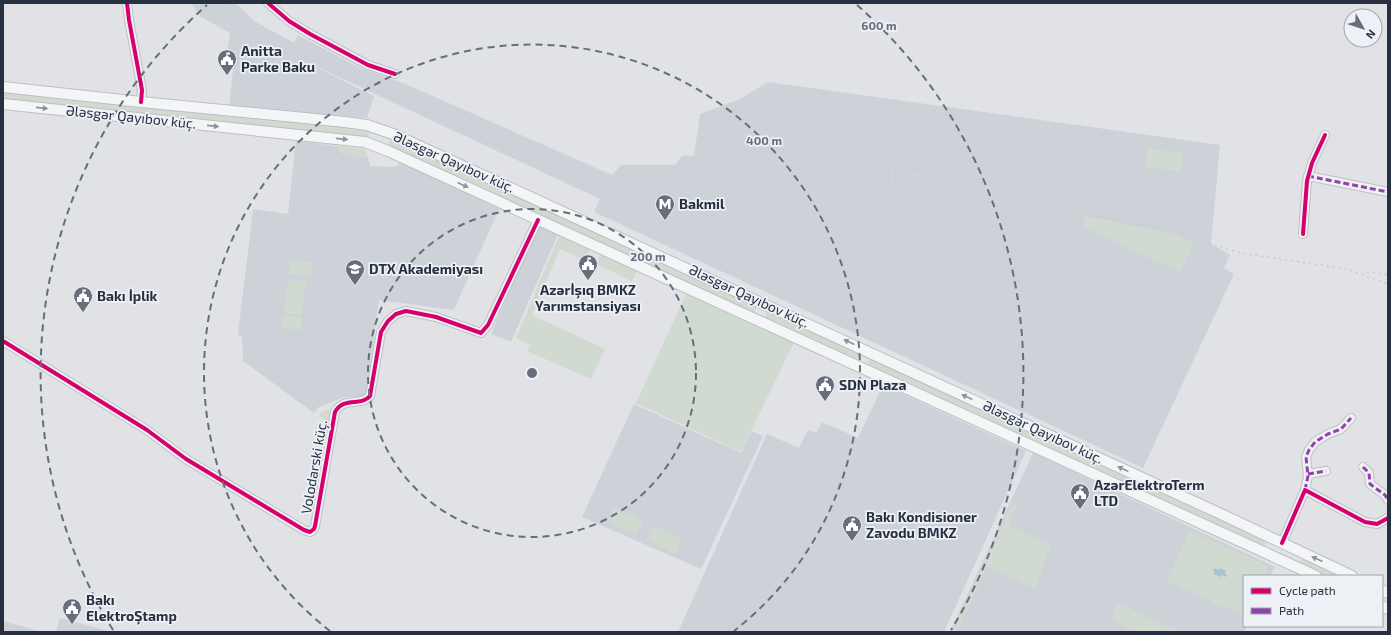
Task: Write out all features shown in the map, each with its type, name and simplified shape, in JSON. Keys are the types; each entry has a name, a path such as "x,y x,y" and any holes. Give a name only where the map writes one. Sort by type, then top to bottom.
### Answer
{"main road":[{"name":"Ələsgər Qayıbov küç.","path":"3,87 345,122 367,125 393,134 1145,479 1350,575"},
{"name":"Ələsgər Qayıbov küç.","path":"3,104 364,142 384,149 1314,575"},
{"path":"364,142 370,140 373,134 373,130 367,125"},
{"path":"384,149 384,140 387,136 393,134"},
{"path":"758,320 765,304"},
{"path":"858,367 866,351"},
{"path":"1138,494 1145,479"},
{"path":"1282,543 1283,561"}],"street":[{"path":"127,3 142,90 142,102"},
{"path":"268,3 289,21 310,34 368,65 395,74"},
{"path":"1304,234 1308,176 1312,162 1325,135"},
{"path":"1308,176 1388,192"},
{"name":"Volodarski küç.","path":"3,341 147,430 193,463 304,530 310,532 315,526 336,412 338,408 346,403 365,400 370,396 380,337 388,321 396,314 406,311 445,319 481,333 488,325 538,220"},
{"path":"1282,543 1306,490 1308,474 1306,457 1309,450 1315,442 1328,434 1341,429 1351,418"},
{"path":"1363,467 1369,473 1370,484 1385,495 1388,500"},
{"path":"1308,474 1326,470"},
{"path":"1306,490 1371,523 1377,524 1388,518"}],"shaded area":[{"path":"191,3 236,3 254,21 294,43 298,35 360,68 403,83 612,175 621,165 675,165 682,156 694,156 700,114 740,99 768,82 1220,145 1211,244 1230,255 1224,268 1234,274 1143,468 594,212 600,199 298,58 374,96 367,118 229,107 234,61 226,60 230,33 201,17"},
{"path":"3,91 351,125 367,130 370,133 368,137 364,138 3,100"},
{"path":"393,138 758,304 754,314 389,146 388,143"},
{"name":"DTX Akademiyası","path":"296,141 337,146 342,154 368,158 370,166 395,167 401,162 499,209 454,310 379,300 366,396 345,397 319,407 314,413 243,361 242,337 238,335 253,209 288,214"},
{"path":"337,146 365,149 368,158 342,154"},
{"path":"1148,149 1183,153 1180,171 1146,167"},
{"path":"1085,216 1159,231 1194,242 1180,272 1083,227"},
{"path":"538,226 558,234 511,342 491,334"},
{"path":"559,236 590,249 584,260 560,249 532,315 605,349 591,379 527,351 530,345 516,338"},
{"path":"601,253 638,270 632,281 596,264"},
{"path":"290,260 312,263 311,277 288,274"},
{"path":"288,279 306,281 302,315 284,313"},
{"path":"686,294 795,340 741,452 636,403"},
{"path":"768,310 860,351 856,360 764,319"},
{"path":"283,315 302,317 300,330 281,328"},
{"path":"871,357 1136,479 1132,487 867,366"},
{"name":"Bakı Kondisioner Zavodu BMKZ","path":"883,385 1026,451 944,632 678,632 767,434 799,448 808,430 816,433 822,422 858,438"},
{"path":"634,404 741,453 752,431 763,436 701,569 582,517"},
{"path":"328,409 330,411 328,423 319,415"},
{"name":"AzərElektroTerm LTD","path":"1033,453 1275,567 1271,575 1243,575 1243,627 1246,627 1244,632 950,632"},
{"path":"1150,485 1267,541 1264,548 1146,492"},
{"path":"1012,504 1017,506 1008,526 1051,545 1035,588 987,566 957,632 953,632"},
{"path":"614,507 643,521 636,535 608,522"},
{"path":"654,526 682,539 675,554 647,540"},
{"path":"1190,531 1269,566 1264,575 1243,575 1243,616 1167,581"},
{"path":"1302,557 1342,575 1324,575 1299,564"},
{"path":"1118,603 1181,632 1135,632 1111,620"},
{"name":"Bakı ElektroŞtamp","path":"60,618 112,632 56,632"},
{"path":"3,621 42,632 3,632"}],"water":[{"path":"1214,568 1219,570 1220,568 1226,571 1226,577 1222,575 1221,577 1214,574"}],"railway":[{"path":"200,3 231,24 626,203"},
{"path":"224,3 240,18 261,31"},
{"path":"882,172 923,169"},
{"path":"882,182 923,179"},
{"path":"1081,213 1179,232 1226,249 1247,254 1347,269 1388,284"},
{"path":"1367,272 1388,275"}],"marked path":[{"path":"1308,176 1388,192"},
{"path":"1305,490 1308,476 1306,457 1309,450 1315,442 1328,434 1341,429 1351,418"},
{"path":"1363,467 1369,473 1370,484 1385,495 1388,500"},
{"path":"1308,474 1326,471"}],"cycle path":[{"path":"127,3 142,90 141,102"},
{"path":"268,3 289,21 310,34 368,65 395,74"},
{"path":"1303,234 1307,181 1312,163 1325,135"},
{"path":"3,341 147,430 186,459 304,530 310,532 315,526 335,412 343,404 362,401 370,396 381,332 388,321 396,314 406,311 436,317 481,333 488,325 538,220"},
{"path":"1282,543 1305,490 1365,522 1377,524 1388,518"}],"place":[{"name":"Anitta Parke Baku","path":"227,76"},
{"name":"Bakmil","path":"665,221"},
{"name":"Azərİşıq BMKZ Yarımstansiyası","path":"588,281"},
{"name":"DTX Akademiyası","path":"355,286"},
{"name":"Bakı İplik","path":"83,313"},
{"name":"SDN Plaza","path":"825,402"},
{"name":"AzərElektroTerm LTD","path":"1080,510"},
{"name":"Bakı Kondisioner Zavodu BMKZ","path":"852,542"},
{"name":"Bakı ElektroŞtamp","path":"72,625"}]}
